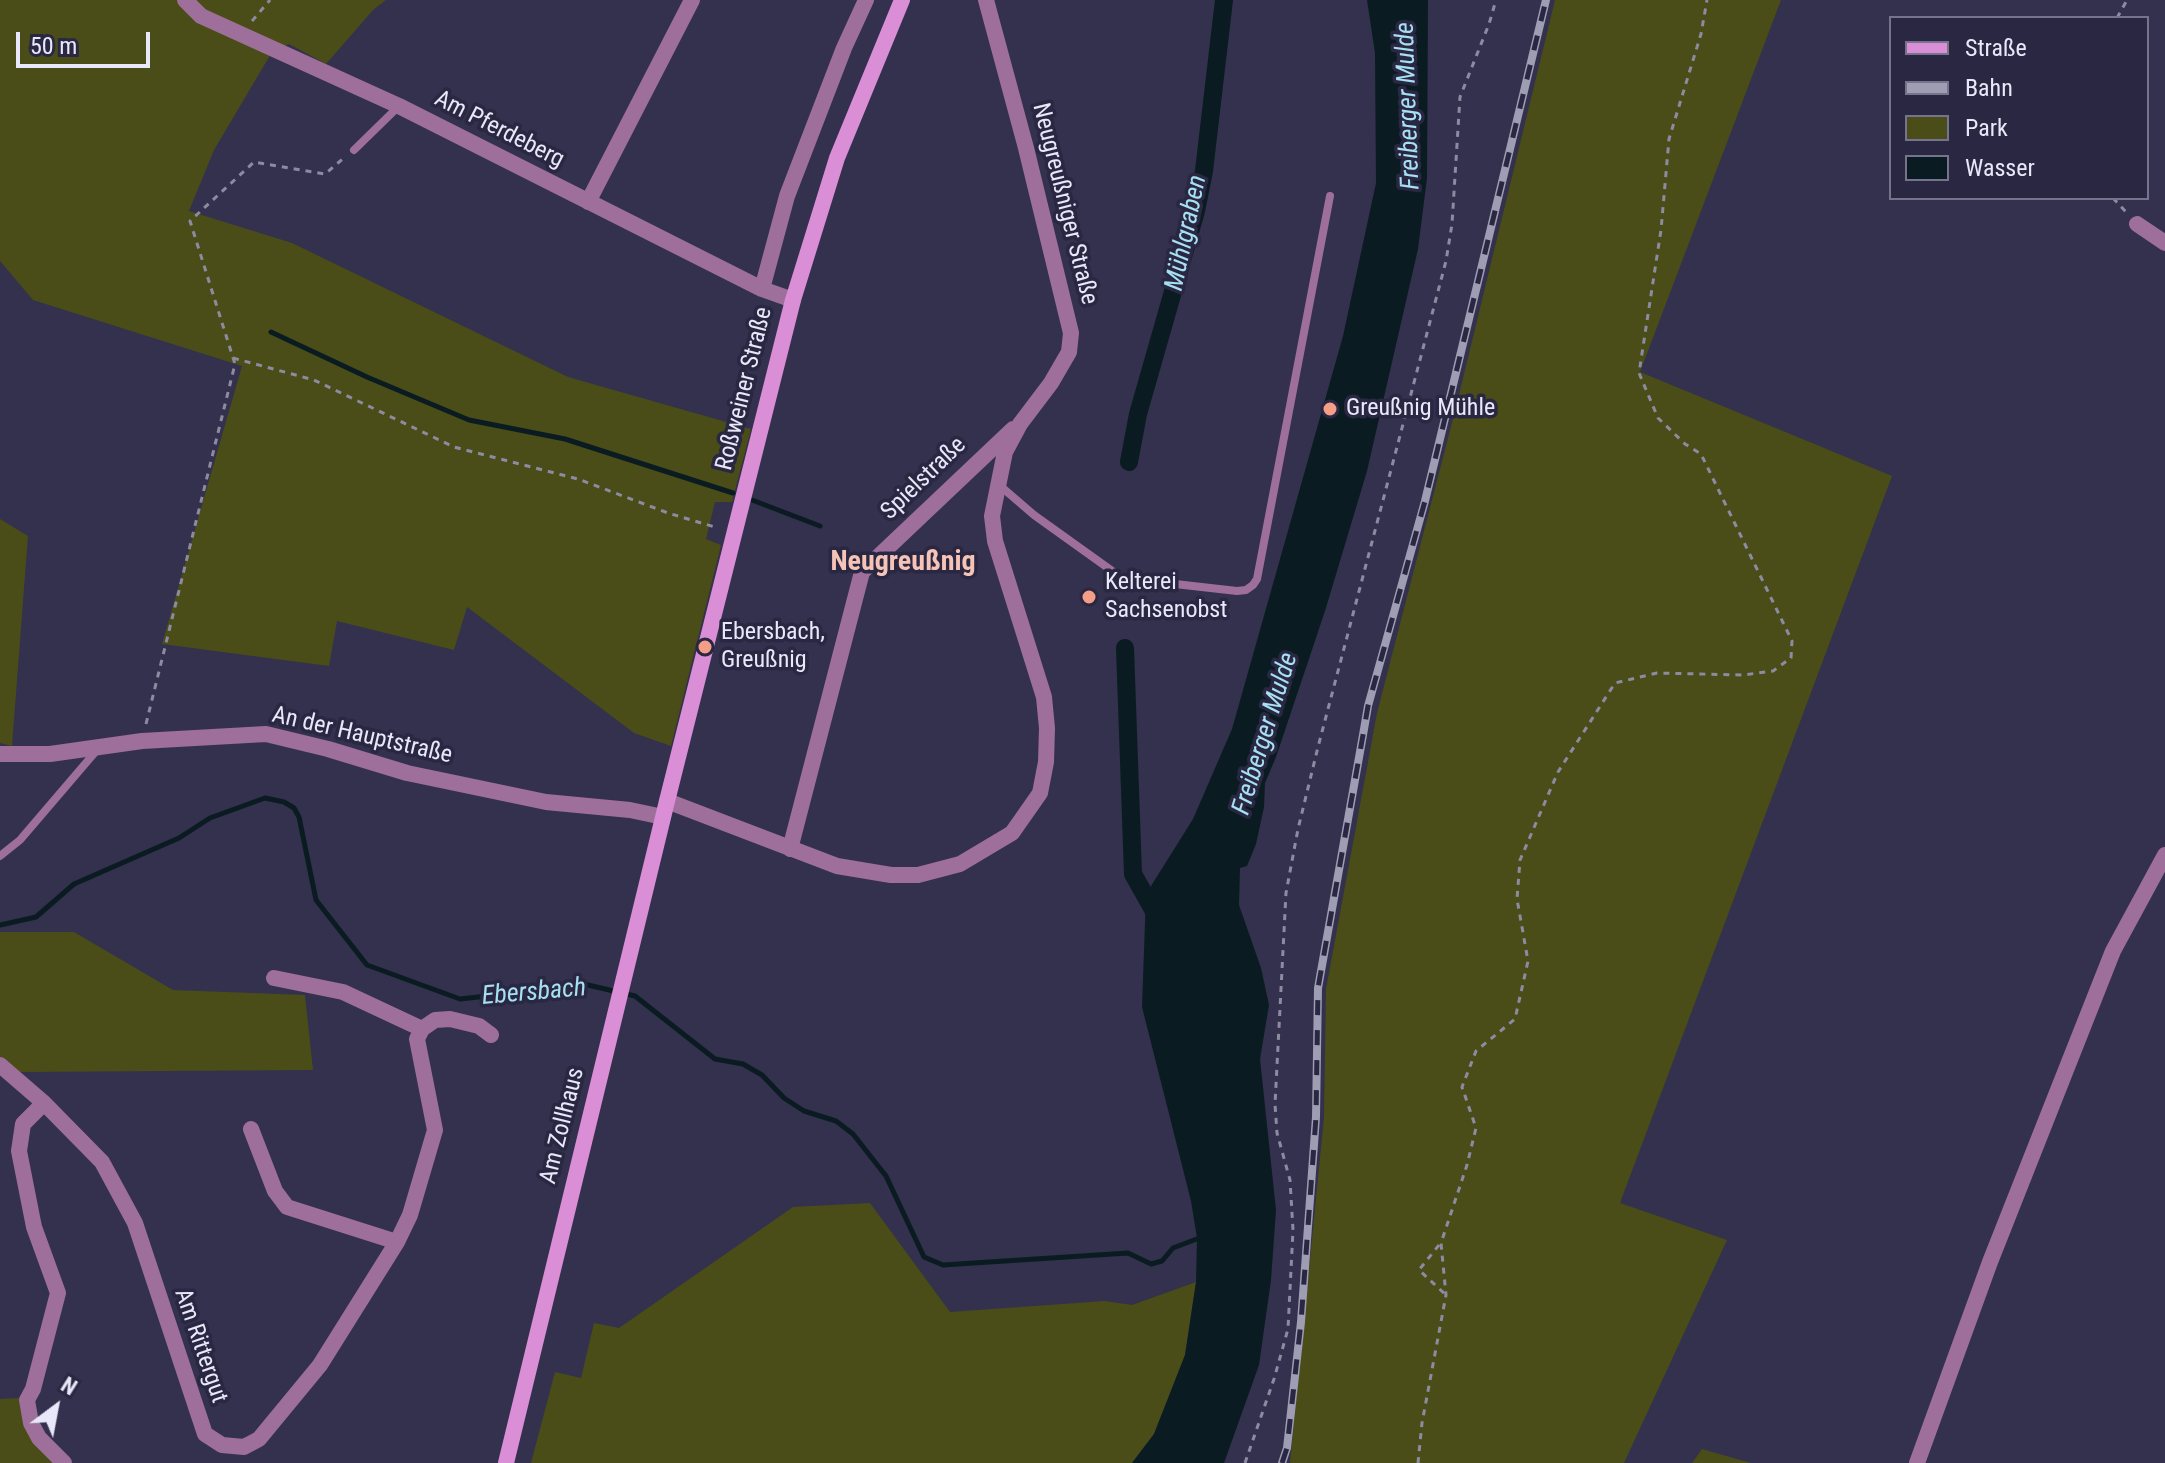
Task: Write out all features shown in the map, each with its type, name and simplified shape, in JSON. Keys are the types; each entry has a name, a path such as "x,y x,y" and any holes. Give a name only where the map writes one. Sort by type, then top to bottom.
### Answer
{"main road":[{"name":"Roßweiner Straße","path":"665,809 793,300 837,158 902,0"},
{"name":"Am Zollhaus","path":"506,1463 665,809"}],"street":[{"name":"Am Pferdeberg","path":"185,0 201,16 399,106 762,289 793,300"},
{"path":"588,202 692,0"},
{"path":"762,289 787,196 844,48 866,0"},
{"name":"Neugreußniger Straße","path":"665,809 837,866 891,875 918,875 960,864 1012,833 1040,793 1046,762 1044,697 995,541 992,516 1005,452 1020,424 1051,383 1069,352 1071,333 986,0"},
{"path":"2137,224 2165,243"},
{"name":"Spielstraße","path":"790,849 862,572 1020,424"},
{"name":"An der Hauptstraße","path":"0,754 50,754 142,741 266,734 407,773 546,802 630,810 665,809"},
{"path":"1917,1463 2056,1091 2113,951 2165,855"},
{"path":"274,978 343,992 422,1029 435,1020 450,1019 479,1026 491,1035"},
{"name":"Am Rittergut","path":"0,1065 44,1103 102,1162 126,1203 205,1434 222,1445 244,1447 259,1439 320,1365 397,1242 420,1186 435,1130 417,1039 422,1029"},
{"path":"44,1103 23,1124 19,1151 34,1227 58,1293 33,1389 27,1400 31,1423 39,1438 64,1463"},
{"path":"251,1129 275,1191 287,1207 397,1242"}],"lane":[{"path":"354,150 399,106"},
{"path":"998,483 1034,515 1122,578 1237,591 1253,585 1257,579 1330,196"},
{"path":"0,856 20,840 100,747"}],"path":[{"path":"241,33 270,0"},
{"path":"1245,1463 1288,1329 1293,1230 1290,1180 1277,1133 1275,1104 1286,893 1315,761 1446,261 1452,224 1460,97 1496,0"},
{"path":"1446,1295 1419,1270 1441,1243 1476,1128 1462,1087 1476,1051 1515,1019 1528,961 1517,899 1520,860 1558,772 1615,683 1657,673 1743,675 1773,671 1791,658 1792,641 1701,454 1685,444 1658,418 1639,373 1661,230 1669,139 1701,34 1707,0"},
{"path":"142,741 235,364 190,221 254,162 325,174 354,150"},
{"path":"233,358 314,380 454,447 578,479 668,513 733,532"},
{"path":"1418,1463 1422,1423 1446,1295 1441,1243"}],"green space":[{"path":"0,0 386,0 374,9 326,64 289,44 272,52 214,150 189,211 292,243 568,377 751,429 732,502 715,502 706,539 721,545 671,746 634,733 467,607 454,650 337,621 329,666 162,644 242,366 33,300 0,261"},
{"path":"1555,0 1781,0 1640,372 1892,476 1620,1203 1727,1240 1624,1463 1290,1463 1324,1117 1326,989 1377,713 1455,411"},
{"path":"0,519 28,536 12,746 0,743"},
{"path":"0,932 74,932 173,990 305,995 313,1070 18,1072 0,1058"},
{"path":"870,1203 950,1312 1105,1301 1132,1305 1196,1282 1185,1355 1154,1434 1132,1463 531,1463 555,1372 581,1378 594,1323 619,1328 793,1207"},
{"path":"19,1398 30,1438 55,1463 0,1463 0,1399"},
{"path":"1702,1449 1751,1463 1692,1463"}],"water":[{"name":"Freiberger Mulde","path":"1367,0 1428,0 1427,178 1418,249 1367,471 1325,611 1265,783 1264,807 1256,844 1247,866 1240,868 1239,905 1261,968 1269,1005 1260,1059 1276,1210 1271,1280 1259,1365 1224,1463 1132,1463 1154,1434 1185,1355 1196,1282 1197,1238 1191,1201 1142,1007 1146,894 1193,819 1232,729 1343,336 1376,183 1375,53"}],"waterway":[{"name":"Mühlgraben","path":"1129,462 1138,414 1196,211 1204,171 1224,0"},
{"path":"271,332 469,420 565,439 733,493"},
{"path":"752,500 820,526"},
{"name":"Mühlgraben","path":"1125,648 1133,874 1155,913"},
{"name":"Ebersbach","path":"0,925 36,917 74,884 179,838 210,818 265,798 284,802 294,808 299,817 316,900 367,965 460,999 588,985 635,996 715,1059 743,1064 762,1075 784,1098 804,1111 836,1121 853,1134 886,1176 924,1257 943,1265 1128,1253 1151,1264 1162,1261 1173,1248 1202,1237"}],"railway":[{"path":"1282,1463 1287,1448 1301,1322 1316,1117 1318,988 1368,706 1425,501 1546,0"}],"place":[{"name":"Greußnig Mühle","path":"1330,409"},
{"name":"Kelterei Sachsenobst","path":"1089,597"},
{"name":"Ebersbach, Greußnig","path":"705,647"}],"district":[{"name":"Neugreußnig","path":"903,563"}]}
